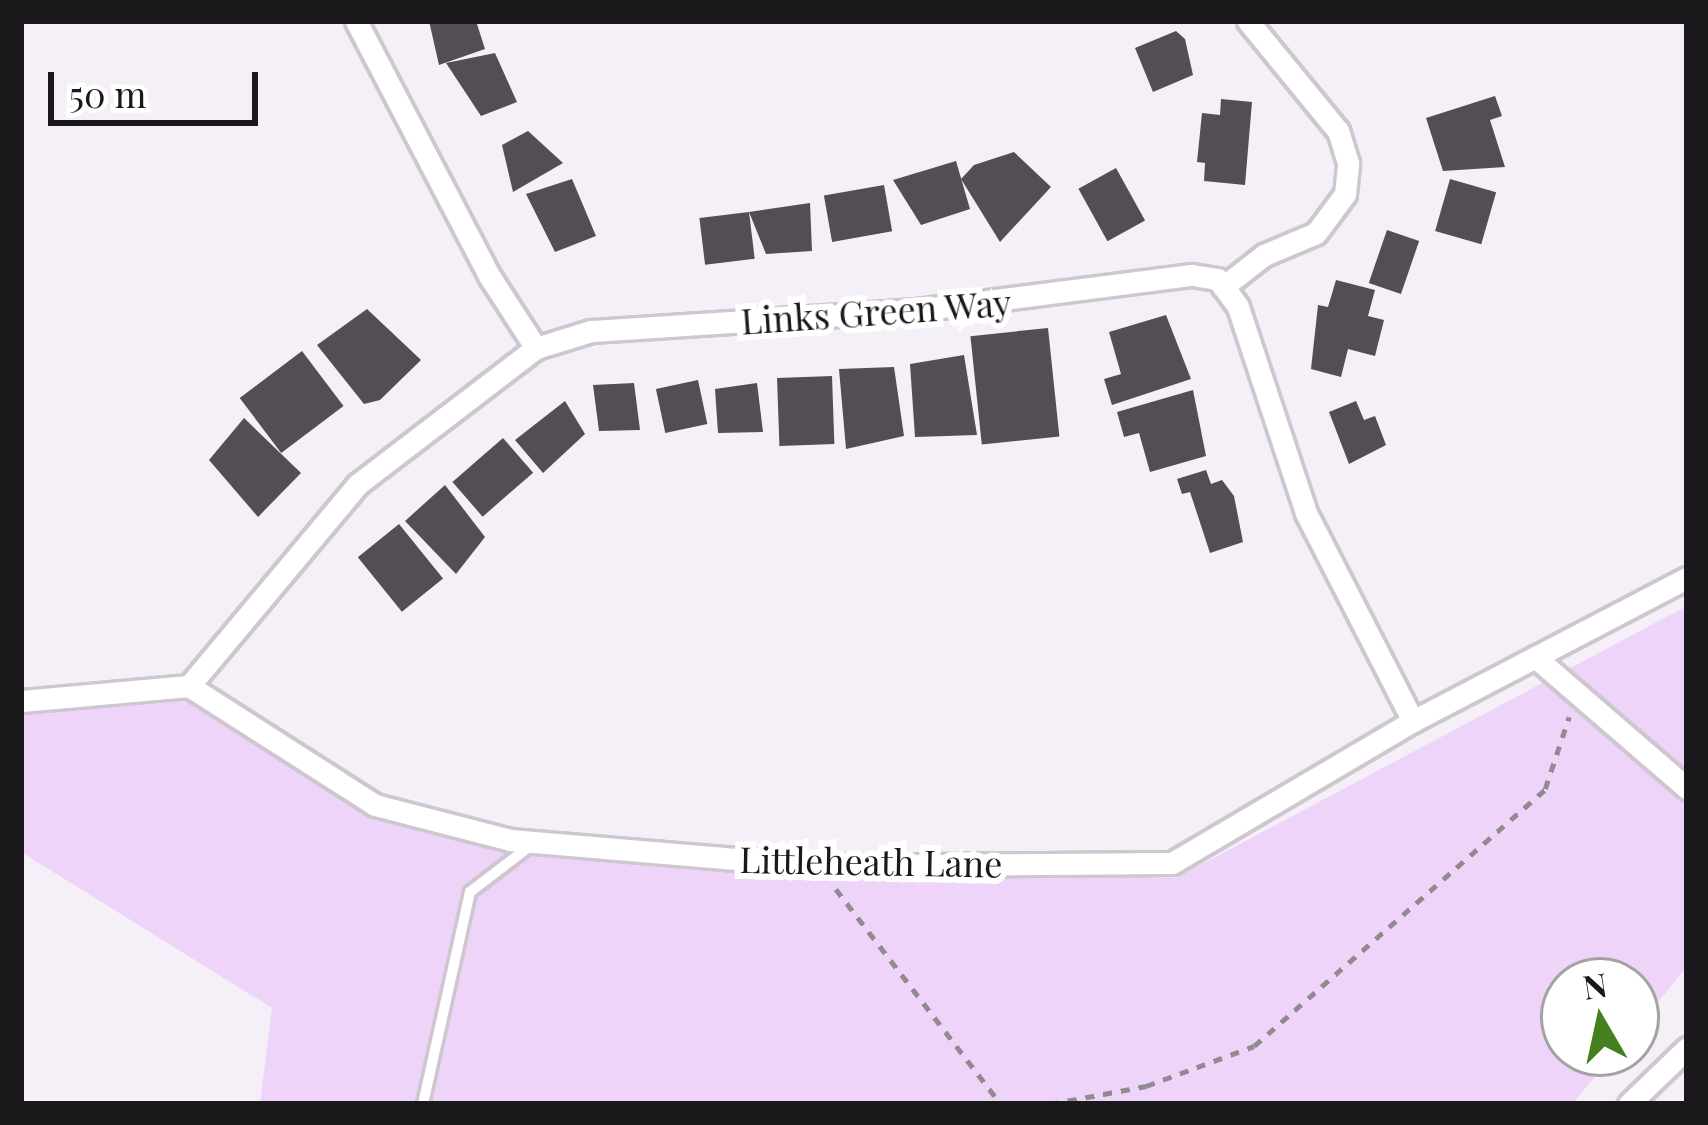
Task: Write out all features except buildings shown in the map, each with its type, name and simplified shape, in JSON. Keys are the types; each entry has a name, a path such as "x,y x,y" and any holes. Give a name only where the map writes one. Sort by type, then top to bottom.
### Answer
{"street":[{"path":"356,21 490,277 536,348"},
{"path":"1248,21 1338,131 1348,163 1345,194 1316,233 1264,255 1223,287 1238,307 1306,513 1413,722"},
{"name":"Links Green Way","path":"189,686 358,484 536,348 591,331 917,310 1192,274 1223,287"},
{"name":"Littleheath Lane","path":"189,686 375,805 538,842 819,866 1172,863 1413,722 1687,578"},
{"path":"1535,657 1687,788"},
{"path":"21,701 189,686"},
{"path":"1629,1104 1687,1048"}],"lane":[{"path":"423,1104 470,892 500,862 538,842"}],"path":[{"path":"1050,1104 1146,1086 1254,1046 1545,789 1579,695"},
{"path":"819,866 1001,1104"}],"shaded area":[{"path":"1687,606 1687,967 1660,999 1660,957 1540,957 1540,1077 1595,1077 1572,1104 260,1104 272,1008 21,852 21,714 189,698 371,813 819,866 1176,878"}]}
